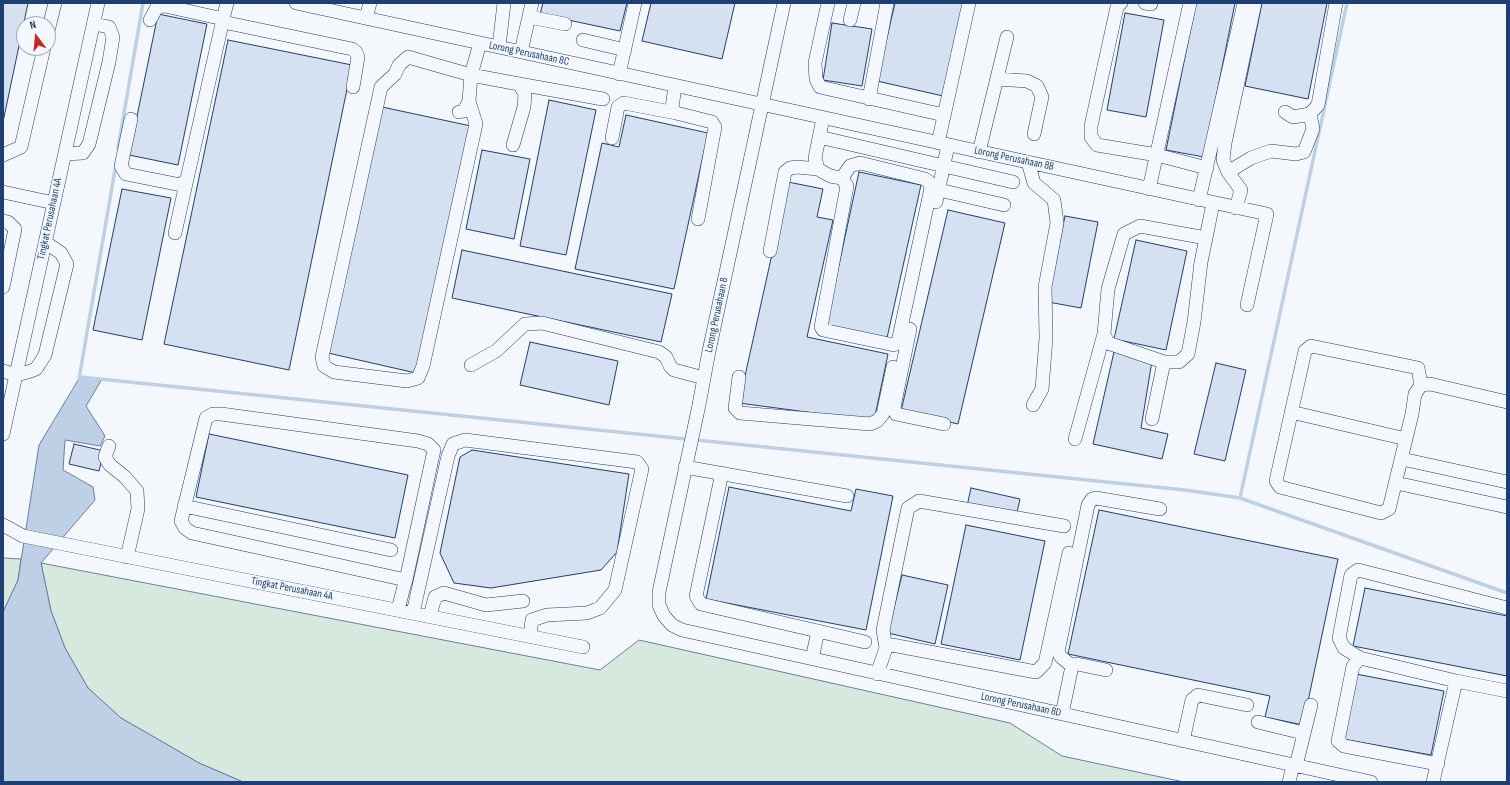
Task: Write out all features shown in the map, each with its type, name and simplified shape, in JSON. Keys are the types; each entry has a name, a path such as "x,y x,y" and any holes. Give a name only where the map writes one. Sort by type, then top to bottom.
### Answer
{"street":[{"path":"52,16 55,3"},
{"name":"Tingkat Perusahaan 4A","path":"3,434 98,3"},
{"name":"Lorong Perusahaan 8C","path":"296,3 762,104"},
{"path":"366,18 370,3"},
{"path":"499,47 504,3"},
{"path":"521,52 532,3"},
{"path":"620,74 635,3"},
{"name":"Lorong Perusahaan 8","path":"672,625 664,616 659,605 659,592 784,3"},
{"path":"828,3 815,63 816,79 820,87 944,115"},
{"path":"850,20 854,3"},
{"path":"869,99 886,3"},
{"path":"944,424 896,414 894,407 944,165 944,115 969,3"},
{"path":"1121,3 1117,7 1091,126 1091,137 1097,145 1157,156 1207,168"},
{"path":"1149,189 1190,3"},
{"path":"1199,200 1244,3"},
{"path":"1236,208 1241,190 1228,172 1223,160 1225,143 1255,3"},
{"path":"1285,112 1293,117 1310,114 1318,105 1336,3"},
{"path":"150,20 156,6 165,6 219,18 225,14 352,50 356,52 358,57 353,87"},
{"path":"175,233 225,14"},
{"path":"529,18 565,24"},
{"path":"65,154 83,153 89,144 109,62 113,37 109,27 94,24"},
{"path":"979,152 1008,37"},
{"path":"583,40 625,50"},
{"path":"480,43 471,75 469,101 476,124 423,366 418,378 407,381 334,372 324,366 322,357 381,87 395,74 399,65 408,57 471,75 603,99"},
{"path":"3,155 21,146 42,56"},
{"path":"997,79 1027,81 1037,86 1042,97 1034,134"},
{"path":"513,145 524,107 524,94 519,84"},
{"path":"675,86 672,108 676,113"},
{"path":"459,112 464,111 469,101"},
{"path":"612,138 618,107 624,103 712,122 715,128 698,219"},
{"name":"Lorong Perusahaan 8B","path":"762,104 1267,214 1247,305"},
{"path":"1228,172 1251,158 1271,151 1296,154 1304,152 1313,129 1310,114"},
{"path":"818,168 815,158 823,118"},
{"path":"131,119 121,166 126,174 180,185 187,180"},
{"path":"819,137 1013,182"},
{"path":"1028,162 1034,183 1054,200 1057,223 1045,287 1046,338 1042,389 1033,404"},
{"path":"739,377 735,408 740,414 870,424 877,421 883,414 931,188 929,182 925,179 860,163 850,166 842,178"},
{"path":"770,251 785,172 790,168 797,167 818,168 830,176 842,178 847,186 846,200 821,327 823,330 888,345 894,345 898,342"},
{"path":"938,190 1004,205"},
{"path":"3,192 54,203"},
{"path":"1104,334 1108,343 1164,362 1179,362 1188,354 1212,203"},
{"path":"3,221 8,222 15,229 3,287"},
{"path":"1075,439 1104,334 1108,289 1124,234 1140,226 1206,238"},
{"path":"3,371 16,375 36,369 45,355 67,264 61,253 45,242"},
{"path":"471,365 496,351 525,324 542,323 659,352 666,357 670,366 674,370 704,378"},
{"path":"1421,386 1418,368 1311,346 1305,351 1291,412 1276,481 1280,487 1382,513 1389,509 1402,459 1415,394 1421,386 1430,384 1507,402"},
{"path":"1152,419 1164,362"},
{"path":"1291,412 1406,439"},
{"path":"398,610 406,580 434,450 428,444 410,440 221,414 213,414 206,418 181,521 185,528 192,533 406,580"},
{"path":"413,613 448,456 453,444 465,440 637,462 642,469 615,590 600,608 587,613 547,615 532,620 530,636"},
{"path":"109,446 105,456 110,465 125,477 137,491 138,510 127,556"},
{"path":"1402,459 1507,482"},
{"path":"686,461 722,473 847,496"},
{"path":"722,473 696,596 701,604 865,642"},
{"path":"1396,483 1507,507"},
{"path":"1072,666 1061,658 1058,652 1088,505 1092,499 1096,498 1160,509"},
{"path":"877,674 886,648 883,630 908,508 919,501 1064,526"},
{"path":"184,506 391,550"},
{"name":"Tingkat Perusahaan 4A","path":"3,525 23,536 583,647"},
{"path":"886,648 892,645 1036,672 1045,663 1069,553"},
{"path":"1507,608 1358,570 1351,575 1338,638 1344,648 1360,658 1456,681 1507,691"},
{"path":"430,616 435,597 444,593 486,605 523,601"},
{"name":"Lorong Perusahaan 8D","path":"672,625 682,630 877,674 1371,782"},
{"path":"812,659 818,631"},
{"path":"1360,658 1353,666 1338,742 1344,746 1438,764"},
{"path":"1072,666 1077,664 1106,670"},
{"path":"1062,714 1072,666"},
{"path":"1433,782 1456,681"},
{"path":"1183,741 1192,700 1198,695 1247,705"},
{"path":"1289,782 1311,704"},
{"path":"1258,722 1303,733"}],"shaded area":[{"path":"3,558 21,559 18,580 3,612"},
{"path":"41,563 600,670 639,640 1010,723 1062,756 1184,782 243,782 199,763 121,718 88,688 65,648 51,611"}],"water":[{"path":"80,377 102,379 86,406 105,436 100,446 65,440 63,470 93,487 95,500 41,563 51,611 65,648 88,688 121,718 199,763 243,782 3,782 3,612 18,580 39,445"}],"building":[{"path":"3,3 28,3 25,16 16,16 17,56 3,122"},
{"path":"543,3 627,3 620,31 540,14"},
{"path":"651,3 735,3 722,59 642,41"},
{"path":"895,3 965,3 943,96 877,81"},
{"path":"1196,3 1235,3 1204,157 1166,150"},
{"path":"1262,3 1327,3 1308,99 1245,86"},
{"path":"1125,13 1164,20 1146,117 1107,110"},
{"path":"158,14 207,24 178,165 129,155"},
{"path":"832,23 872,29 862,86 823,80"},
{"path":"228,40 352,65 289,370 164,344"},
{"path":"549,100 596,110 566,255 520,246"},
{"path":"382,107 471,126 416,373 328,353"},
{"path":"626,115 708,133 674,289 575,269 602,143 619,147"},
{"path":"482,150 530,159 514,239 466,229"},
{"path":"859,172 921,185 887,338 826,325"},
{"path":"788,182 823,189 817,217 833,220 807,337 888,354 874,421 739,403"},
{"path":"122,189 171,198 142,340 93,330"},
{"path":"948,210 1005,223 958,424 901,411"},
{"path":"1065,216 1098,222 1081,308 1048,302"},
{"path":"1136,240 1187,251 1166,350 1114,339"},
{"path":"462,250 672,294 661,342 452,298"},
{"path":"530,342 618,361 609,405 520,385"},
{"path":"1114,352 1152,361 1141,428 1168,434 1162,459 1093,444"},
{"path":"1216,363 1246,370 1225,461 1194,454"},
{"path":"209,434 408,475 395,538 196,497"},
{"path":"74,444 104,451 99,471 69,464"},
{"path":"472,450 629,474 617,552 601,570 491,588 454,583 440,553 460,457"},
{"path":"729,487 851,511 856,489 893,496 866,630 706,599"},
{"path":"971,488 1020,499 1016,517 967,506"},
{"path":"1099,510 1338,559 1303,725 1265,717 1270,696 1068,654"},
{"path":"966,525 1045,541 1020,660 941,644"},
{"path":"902,575 948,585 935,644 888,633"},
{"path":"1365,588 1507,616 1507,676 1353,646"},
{"path":"1356,674 1444,691 1431,755 1343,739"}],"waterway":[{"path":"118,148 143,3"},
{"path":"80,377 1185,490 1240,498 1347,3"},
{"path":"79,379 116,164"},
{"path":"1240,498 1507,593"}]}
